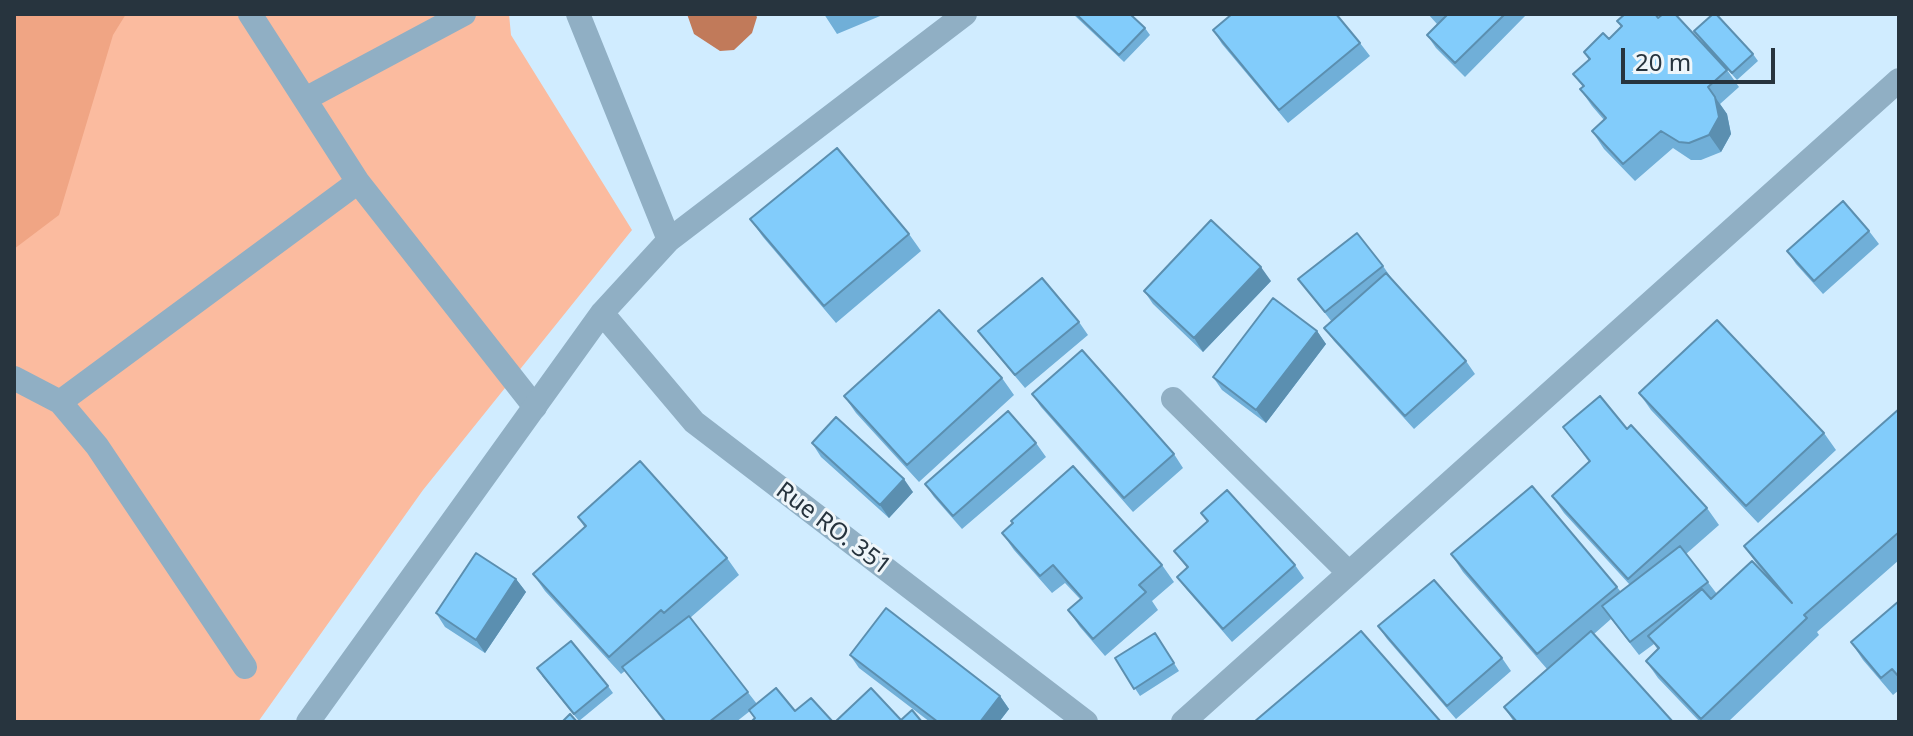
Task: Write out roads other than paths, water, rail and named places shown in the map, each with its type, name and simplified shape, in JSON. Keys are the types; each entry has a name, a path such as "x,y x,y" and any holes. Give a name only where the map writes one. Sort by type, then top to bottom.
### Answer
{"street":[{"path":"250,14 358,182 535,407"},
{"path":"305,99 464,14"},
{"path":"578,14 669,240"},
{"path":"308,722 602,313 669,240 965,14"},
{"path":"1183,722 1899,80"},
{"path":"60,402 358,182"},
{"name":"Rue RO. 351","path":"602,313 694,422 1086,722"},
{"path":"14,378 60,402 97,446 245,667"},
{"path":"1173,399 1349,573"}]}
